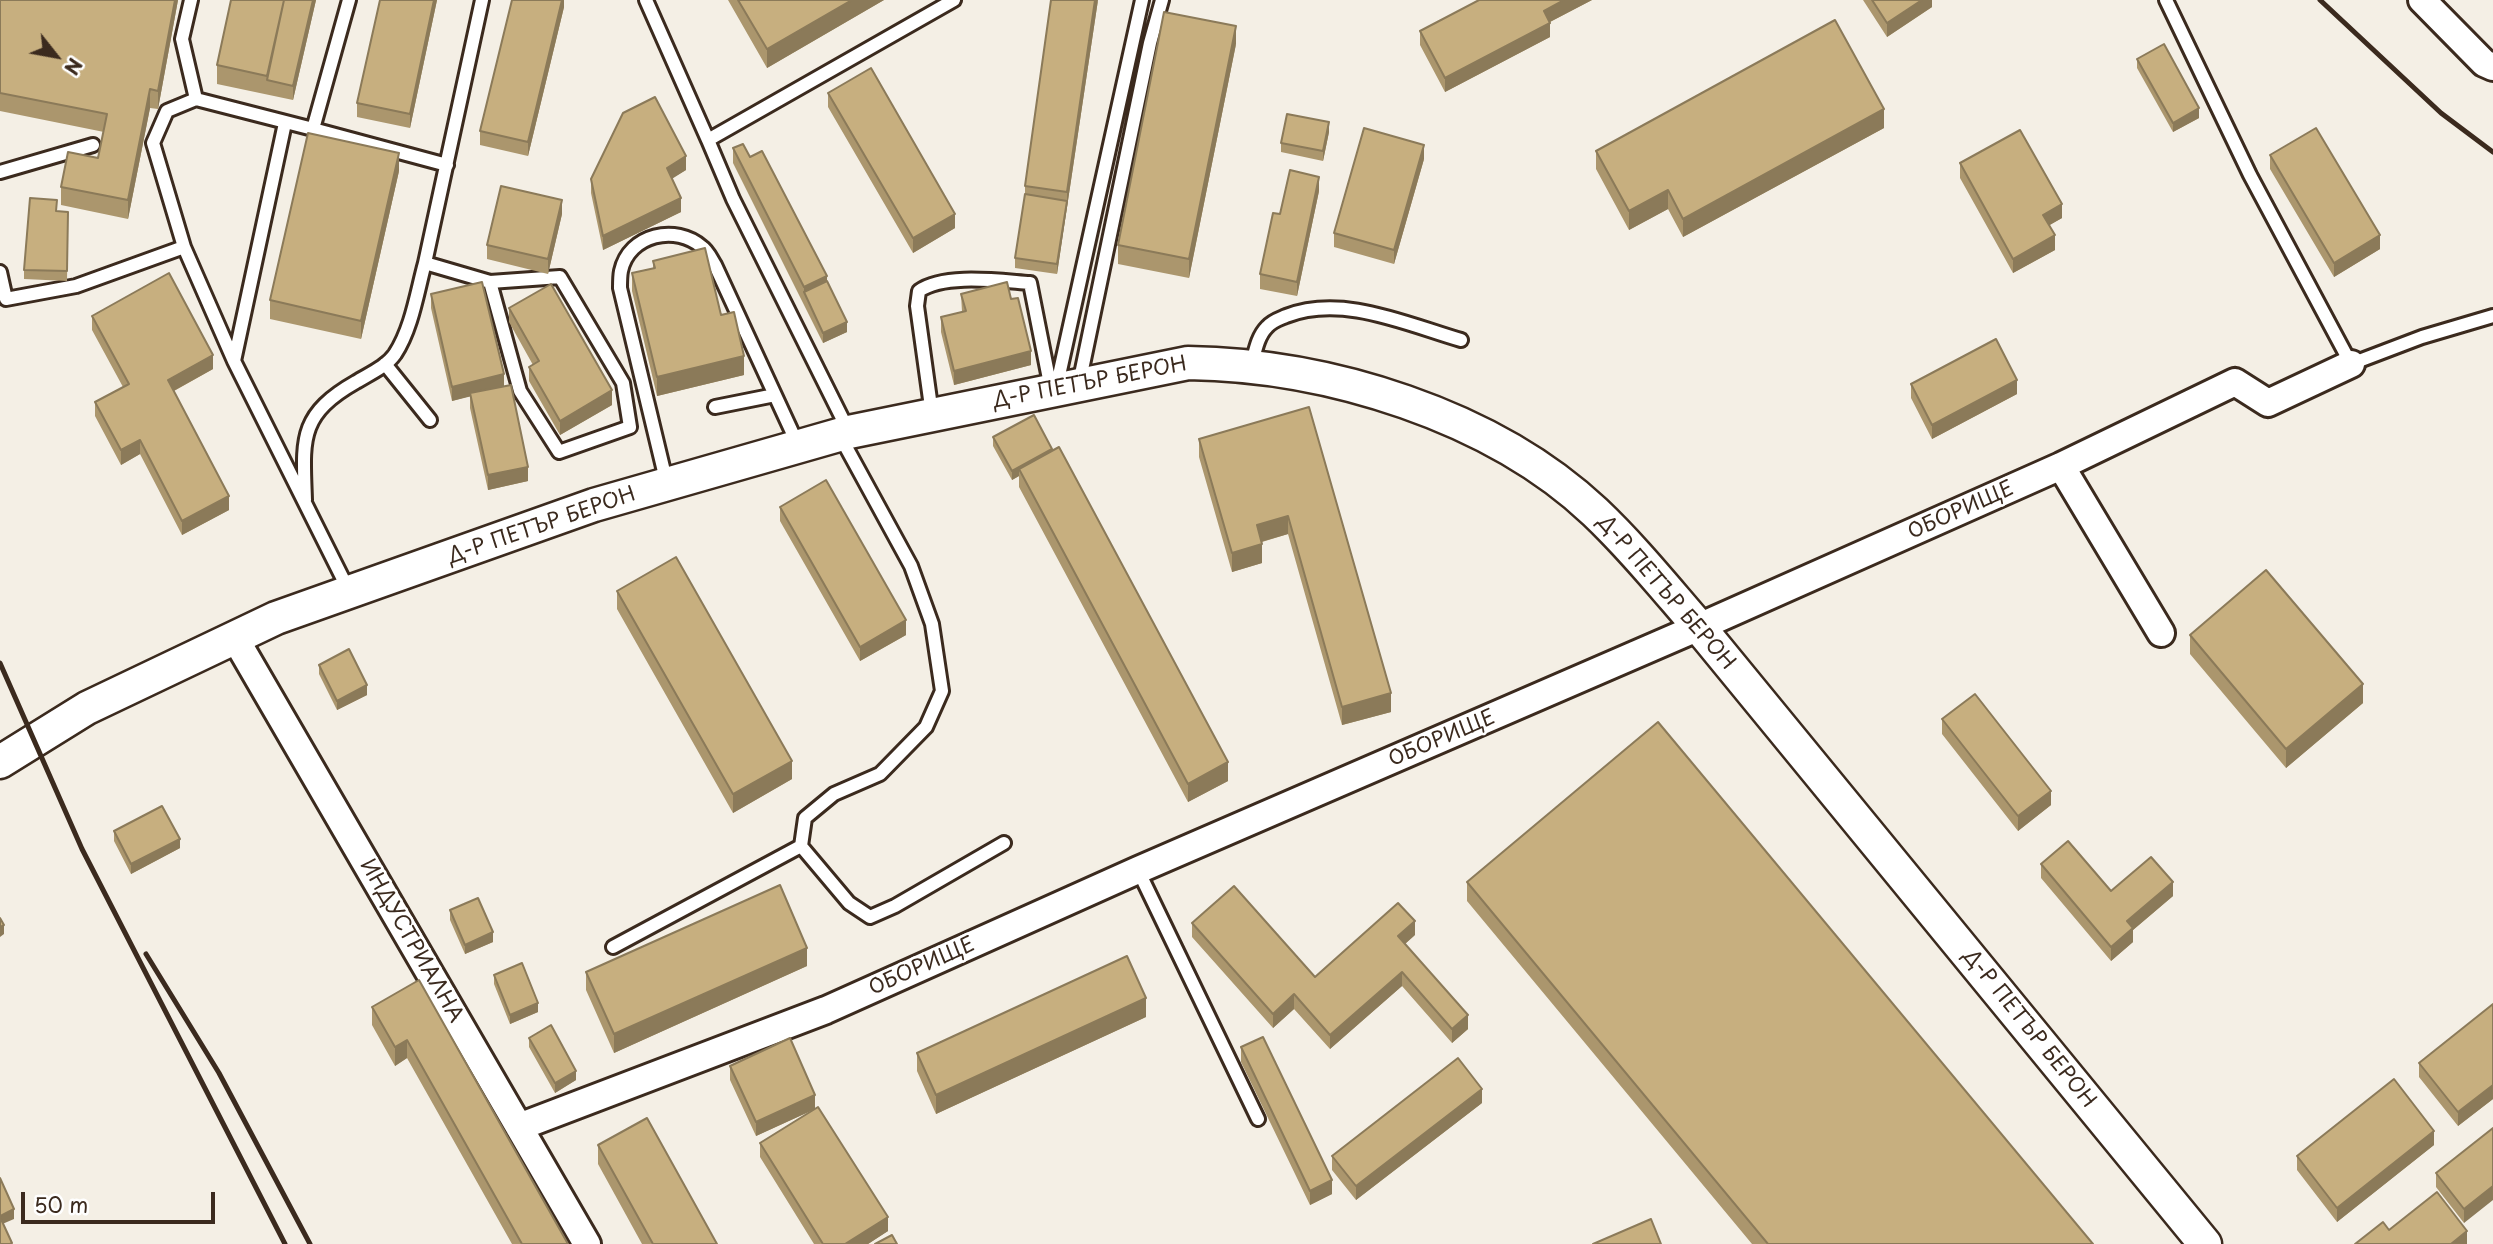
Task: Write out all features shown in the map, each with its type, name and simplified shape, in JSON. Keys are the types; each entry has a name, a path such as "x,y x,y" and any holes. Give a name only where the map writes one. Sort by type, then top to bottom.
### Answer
{"street":[{"path":"2422,0 2484,63 2493,67"},
{"name":"Д-Р ПЕТЪР БЕРОН","path":"0,762 87,708 276,618 594,505 844,433 1188,363 1251,367 1368,390 1438,412 1539,467 1594,511 1699,627 2205,1244"},
{"name":"ОБОРИЩЕ","path":"519,1127 826,1010 1138,870 1699,627 2061,466 2235,382 2268,403 2351,364"},
{"path":"2061,466 2161,633"},
{"name":"ИНДУСТРИАЛНА","path":"235,638 587,1244"}],"lane":[{"path":"191,0 182,39 196,99"},
{"path":"313,129 349,0"},
{"path":"305,503 306,434 316,412 342,390 393,356 406,332 425,263 482,0"},
{"path":"646,0 733,199 844,433 911,566 932,624 942,691 926,727 880,774 834,794 805,818 801,846 849,903 870,917 895,906 1004,843"},
{"path":"708,141 954,0"},
{"path":"1062,388 1142,0"},
{"path":"1062,388 1162,0"},
{"path":"2166,0 2250,175 2351,364 2422,337 2493,316"},
{"path":"350,592 234,360 184,247 153,144 167,111 196,99 447,164"},
{"path":"234,360 285,123"},
{"path":"0,172 93,145"},
{"path":"667,485 620,288 621,271 625,261 640,243 665,233 687,236 704,248 715,265 799,447"},
{"path":"0,272 6,299 76,286 184,247"},
{"path":"425,263 490,282 560,277 623,383 630,427 559,452 520,391 490,282"},
{"path":"932,415 917,306 919,291 929,284 978,279 1030,283 1062,388"},
{"path":"1251,367 1262,333 1269,324 1302,310 1314,308 1356,309 1461,340"},
{"path":"385,363 430,419"},
{"path":"715,407 775,395"},
{"path":"613,947 801,846"},
{"path":"1138,870 1258,1119"}],"building":[{"path":"0,0 175,0 158,91 150,89 128,200 61,187 68,152 98,158 107,114 0,93"},
{"path":"231,0 284,0 267,76 217,65"},
{"path":"284,0 313,0 293,86 267,80"},
{"path":"380,0 434,0 410,114 357,103"},
{"path":"512,0 562,0 528,142 480,131"},
{"path":"738,0 852,0 767,49"},
{"path":"1051,0 1095,0 1067,192 1025,186"},
{"path":"1479,0 1564,0 1544,11 1550,23 1445,78 1420,31"},
{"path":"1872,0 1922,0 1887,23"},
{"path":"1164,12 1236,26 1189,259 1118,245"},
{"path":"1835,20 1884,109 1683,219 1668,190 1629,211 1596,151"},
{"path":"2164,44 2199,108 2173,123 2137,59"},
{"path":"871,68 955,214 913,238 828,93"},
{"path":"655,97 686,156 667,168 681,198 603,236 591,179 623,113"},
{"path":"1287,114 1329,122 1323,151 1281,143"},
{"path":"1364,128 1424,145 1394,250 1334,233"},
{"path":"2316,128 2380,235 2334,263 2270,155"},
{"path":"2020,130 2062,204 2043,215 2055,235 2013,259 1960,163"},
{"path":"308,133 399,153 361,321 270,300"},
{"path":"743,144 750,157 762,151 827,276 804,287 733,148"},
{"path":"1290,170 1319,177 1297,282 1260,274 1273,213 1280,214"},
{"path":"501,186 562,200 548,259 487,245"},
{"path":"1025,194 1067,201 1057,264 1015,258"},
{"path":"30,198 57,200 56,211 68,212 67,271 24,270"},
{"path":"705,248 721,315 734,312 744,356 657,377 632,273 655,268 653,261"},
{"path":"169,273 213,355 168,380 229,496 182,521 140,440 121,450 95,402 129,384 92,316"},
{"path":"827,281 847,322 823,333 804,292"},
{"path":"482,282 504,374 452,387 431,294"},
{"path":"1007,282 1011,299 1018,298 1031,351 954,371 941,317 966,311 961,294"},
{"path":"551,284 612,390 560,421 529,367 539,361 509,308"},
{"path":"1996,339 2017,380 1932,425 1911,384"},
{"path":"511,385 528,467 488,475 470,393"},
{"path":"1309,407 1391,693 1342,707 1288,516 1257,525 1262,544 1232,553 1199,439"},
{"path":"1034,415 1052,449 1012,471 993,437"},
{"path":"1059,447 1228,762 1188,784 1019,469"},
{"path":"826,480 906,620 860,647 780,507"},
{"path":"676,557 792,761 733,794 617,591"},
{"path":"2266,570 2363,684 2286,749 2190,635"},
{"path":"349,649 367,685 337,701 319,665"},
{"path":"1975,694 2051,791 2018,816 1942,719"},
{"path":"1658,722 2093,1244 1768,1244 1467,882"},
{"path":"162,806 180,839 131,864 114,831"},
{"path":"2068,841 2111,891 2151,857 2173,882 2127,921 2133,928 2111,947 2041,864"},
{"path":"780,885 807,948 614,1034 586,972"},
{"path":"1234,886 1315,977 1398,903 1415,921 1398,936 1468,1015 1452,1029 1402,972 1330,1035 1294,994 1273,1014 1192,923"},
{"path":"478,898 493,932 465,945 450,910"},
{"path":"1127,956 1146,998 936,1095 917,1053"},
{"path":"522,963 538,1003 510,1015 494,975"},
{"path":"419,980 568,1244 522,1244 407,1040 395,1047 372,1007"},
{"path":"2493,1004 2493,1085 2458,1112 2419,1063"},
{"path":"551,1025 576,1071 555,1083 529,1038"},
{"path":"1263,1037 1332,1180 1310,1191 1241,1047"},
{"path":"790,1038 815,1095 756,1122 730,1066"},
{"path":"1458,1058 1482,1089 1356,1186 1332,1156"},
{"path":"2394,1079 2434,1131 2337,1208 2297,1156"},
{"path":"818,1107 888,1217 845,1244 823,1244 760,1143"},
{"path":"647,1118 717,1244 653,1244 598,1145"},
{"path":"2493,1128 2493,1186 2464,1209 2436,1173"},
{"path":"0,1178 14,1209 0,1216"},
{"path":"2437,1192 2467,1231 2451,1244 2355,1244 2383,1222 2389,1230"},
{"path":"0,1217 12,1243 10,1244 0,1244"},
{"path":"1651,1219 1661,1244 1593,1244"},
{"path":"892,1235 897,1244 875,1244"}],"railway":[{"path":"2320,0 2441,113 2493,152"},
{"path":"0,663 82,849 285,1244"},
{"path":"146,954 219,1073 310,1244"}]}
